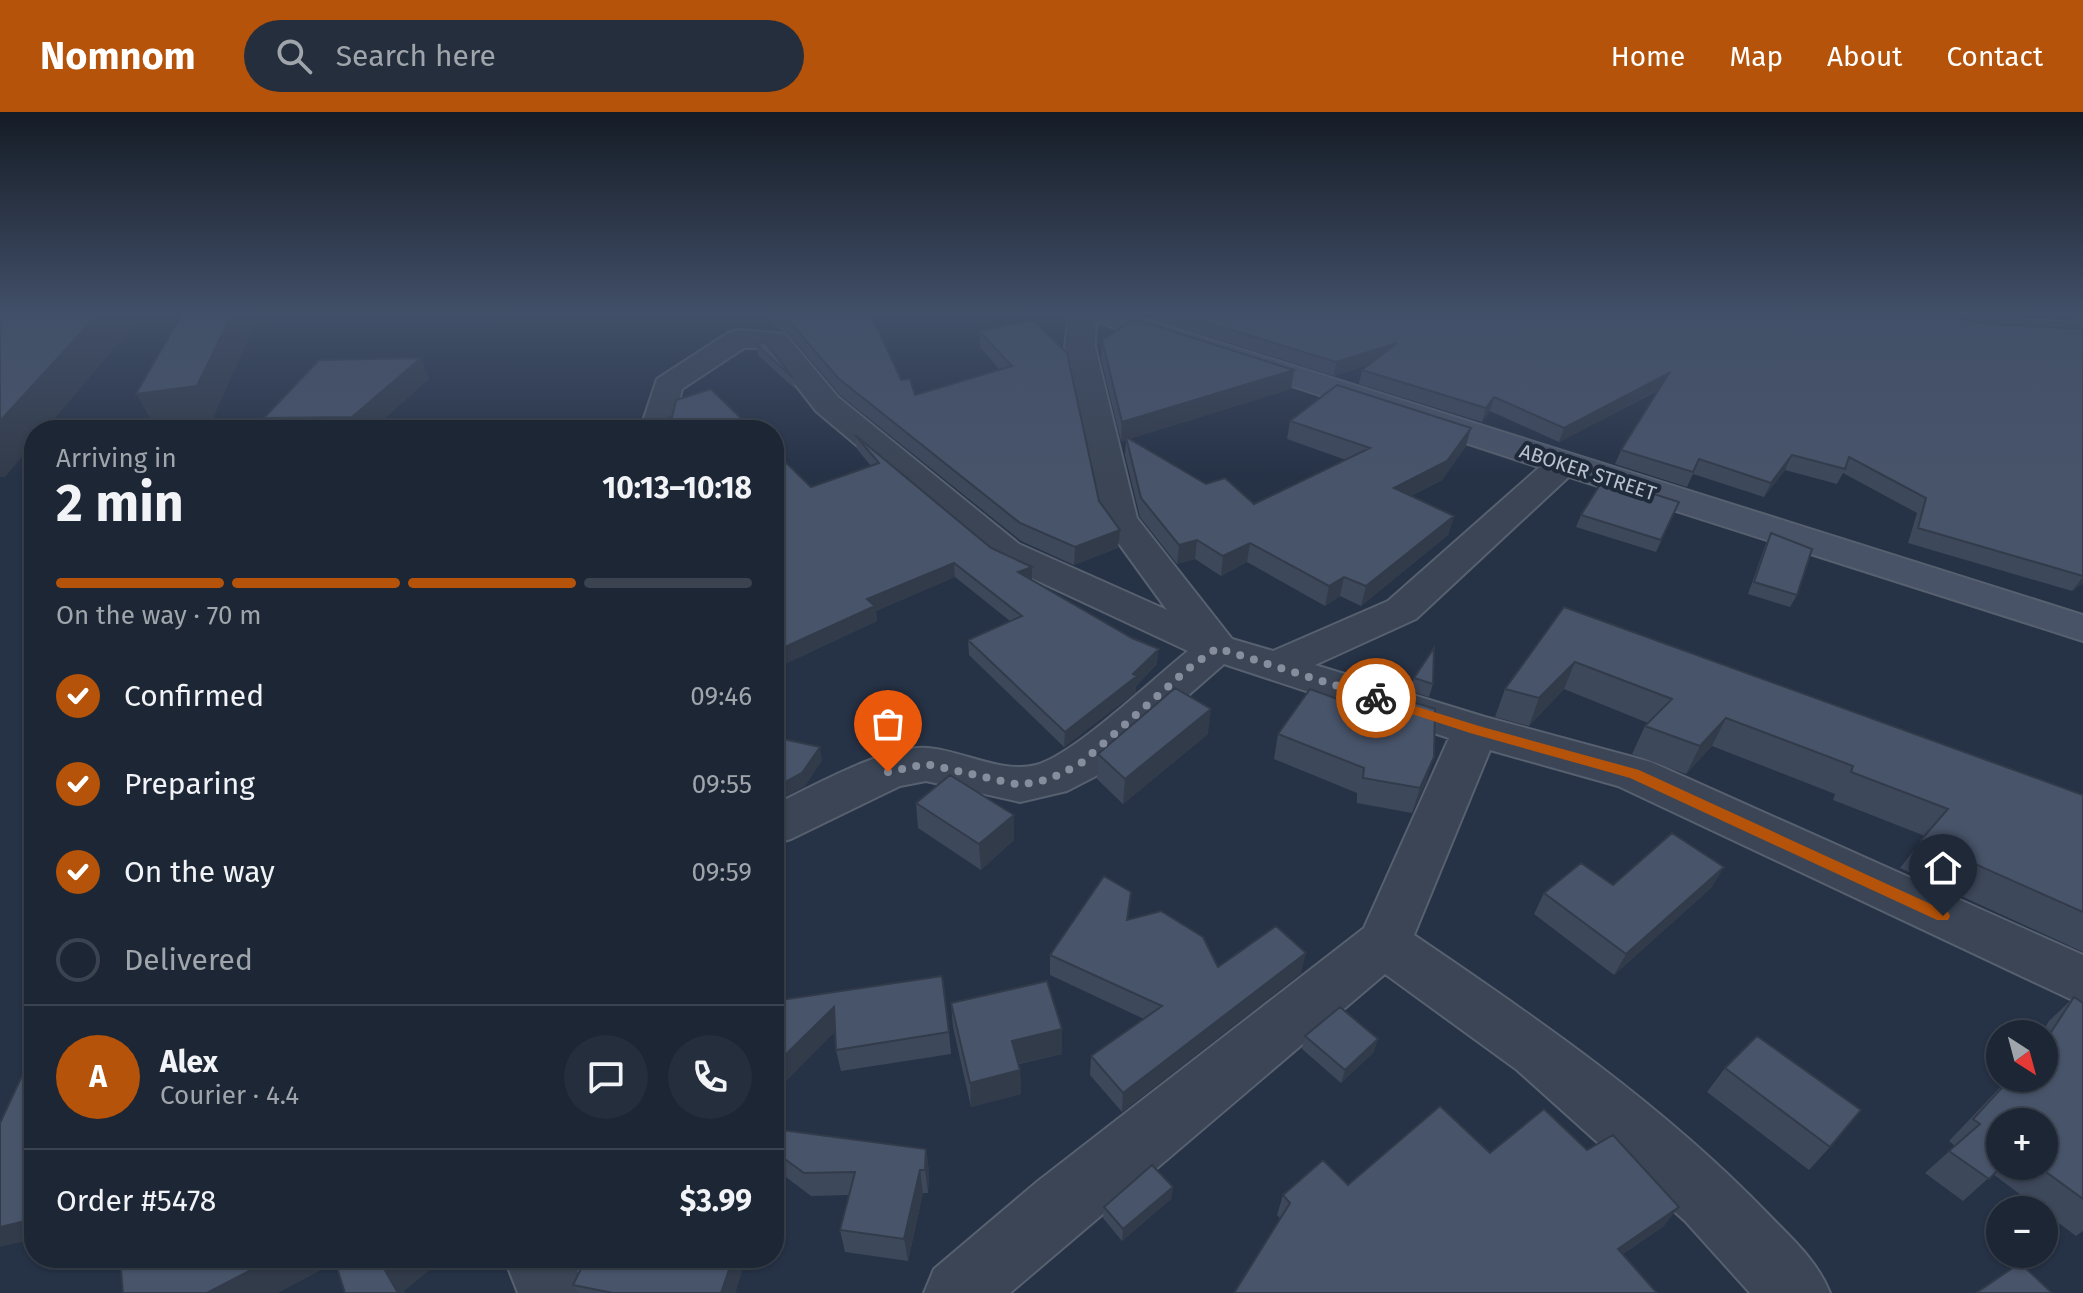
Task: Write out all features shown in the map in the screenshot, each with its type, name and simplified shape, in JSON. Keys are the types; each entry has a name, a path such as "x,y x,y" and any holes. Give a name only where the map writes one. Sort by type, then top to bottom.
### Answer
{"main road":[{"name":"ABOKER STREET","path":"1265,367 2083,628"}],"street":[{"path":"659,420 668,385 695,367"},
{"path":"797,367 827,404 1006,552 1217,648 1475,730 1634,774 2083,981"},
{"path":"1085,367 1119,519 1217,648"},
{"path":"1276,666 1402,610 1563,464"},
{"path":"784,821 888,772 926,764 1020,785 1050,779 1080,764 1188,669 1217,648"},
{"path":"958,1293 1061,1204 1384,943 1475,730"},
{"path":"1384,943 1538,1051 1708,1198 1796,1293"},
{"path":"544,1268 552,1293"}],"building":[{"path":"0,367 49,367 0,421"},
{"path":"151,367 206,367 197,386 136,394"},
{"path":"312,367 410,367 352,417 264,418"},
{"path":"829,367 895,367 901,380 910,379 915,395 1008,367 1070,367 1099,501 1120,530 1075,547 1020,523 838,378"},
{"path":"1109,367 1285,367 1294,370 1122,422"},
{"path":"1366,367 2083,367 2083,576 1918,528 1926,498 1849,457 1845,469 1792,455 1771,483 1699,459 1693,472 1621,450 1669,373 1564,428 1494,397 1486,408 1362,370"},
{"path":"1337,385 1471,428 1447,461 1394,488 1454,516 1366,586 1344,577 1329,586 1250,543 1223,556 1197,540 1179,545 1141,498 1126,437 1206,484 1225,478 1254,504 1370,448 1290,421"},
{"path":"711,389 743,420 667,420 672,417 676,400"},
{"path":"855,435 991,548 1032,567 1018,572 1132,638 1159,649 1133,674 1137,676 1065,732 968,640 1022,616 954,563 867,599 875,606 784,647 784,461 811,487 879,463"},
{"path":"1604,478 1679,502 1661,540 1581,515"},
{"path":"1771,533 1812,549 1797,595 1754,582"},
{"path":"1564,607 2083,795 2083,912 1921,840 1948,809 1851,772 1853,766 1726,718 1700,746 1645,726 1672,699 1575,662 1539,698 1505,689"},
{"path":"1434,648 1433,684 1414,678"},
{"path":"1175,688 1211,709 1125,779 1098,754"},
{"path":"1310,689 1384,716 1397,697 1435,709 1434,757 1420,788 1363,778 1364,768 1278,734"},
{"path":"784,739 820,747 802,773 784,783"},
{"path":"950,775 1014,815 979,844 916,803"},
{"path":"1672,833 1724,867 1626,954 1544,893 1581,863 1613,885"},
{"path":"1104,876 1131,892 1127,920 1161,911 1203,937 1218,967 1276,926 1306,953 1123,1093 1091,1056 1162,1006 1050,955"},
{"path":"942,976 949,1032 836,1050 834,1007 784,1056 784,1000"},
{"path":"1047,981 1062,1029 1012,1041 1020,1070 970,1083 951,1003"},
{"path":"2074,997 2083,1003 2083,1199 2057,1180 2058,1108 1986,1108 1986,1177 1949,1151 1980,1124 1973,1119 1998,1092 2058,1092 2058,1022"},
{"path":"1340,1007 1378,1039 1345,1070 1305,1036"},
{"path":"1757,1036 1861,1110 1830,1147 1725,1068"},
{"path":"24,1072 24,1221 0,1227 0,1123"},
{"path":"1440,1106 1490,1153 1544,1109 1587,1150 1613,1135 1679,1207 1618,1249 1657,1293 1234,1293 1290,1203 1283,1195 1323,1160 1348,1185"},
{"path":"784,1130 926,1149 925,1170 920,1170 904,1239 840,1230 855,1172 804,1173 784,1158"},
{"path":"1152,1165 1173,1187 1123,1229 1104,1207"},
{"path":"121,1268 255,1268 207,1293 123,1293"},
{"path":"337,1268 384,1268 398,1293 345,1293"},
{"path":"581,1268 730,1268 721,1293 613,1293 573,1285"},
{"path":"2013,1268 2025,1268 2052,1293 1976,1293"}],"way so far":[{"path":"888,772 926,764 1020,785 1050,779 1080,764 1188,669 1217,648 1376,698"}],"route":[{"path":"1376,698 1475,730 1634,774 1943,916"}]}
